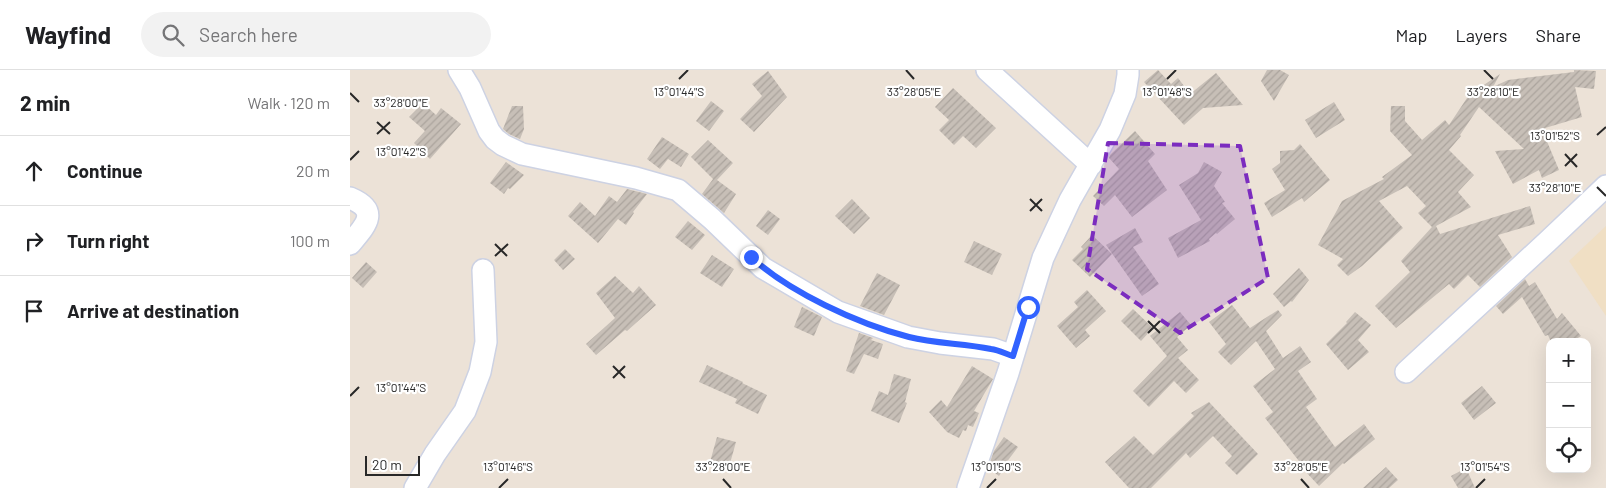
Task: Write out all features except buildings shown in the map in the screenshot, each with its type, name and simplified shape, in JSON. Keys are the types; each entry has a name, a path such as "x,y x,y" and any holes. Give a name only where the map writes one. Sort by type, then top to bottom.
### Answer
{"street":[{"path":"458,70 470,88 489,131 504,146 522,154 636,178 678,190 712,219 763,268 838,312 908,337 993,349 1013,356"},
{"path":"987,70 1091,164"},
{"path":"968,488 1013,356 1042,258 1070,200 1110,130 1125,94 1128,70"},
{"path":"1406,372 1548,242 1606,186"},
{"path":"350,198 364,206 368,215 366,224 350,244"},
{"path":"414,488 465,411 480,372 486,342 483,270"}],"highlighted area":[{"path":"1108,143 1240,146 1268,278 1180,333 1087,269"}],"shaded area":[{"path":"1606,226 1606,316 1569,261"}],"route":[{"path":"751,257 774,275 838,312 908,337 940,343 977,346 1013,356 1028,307"}]}
